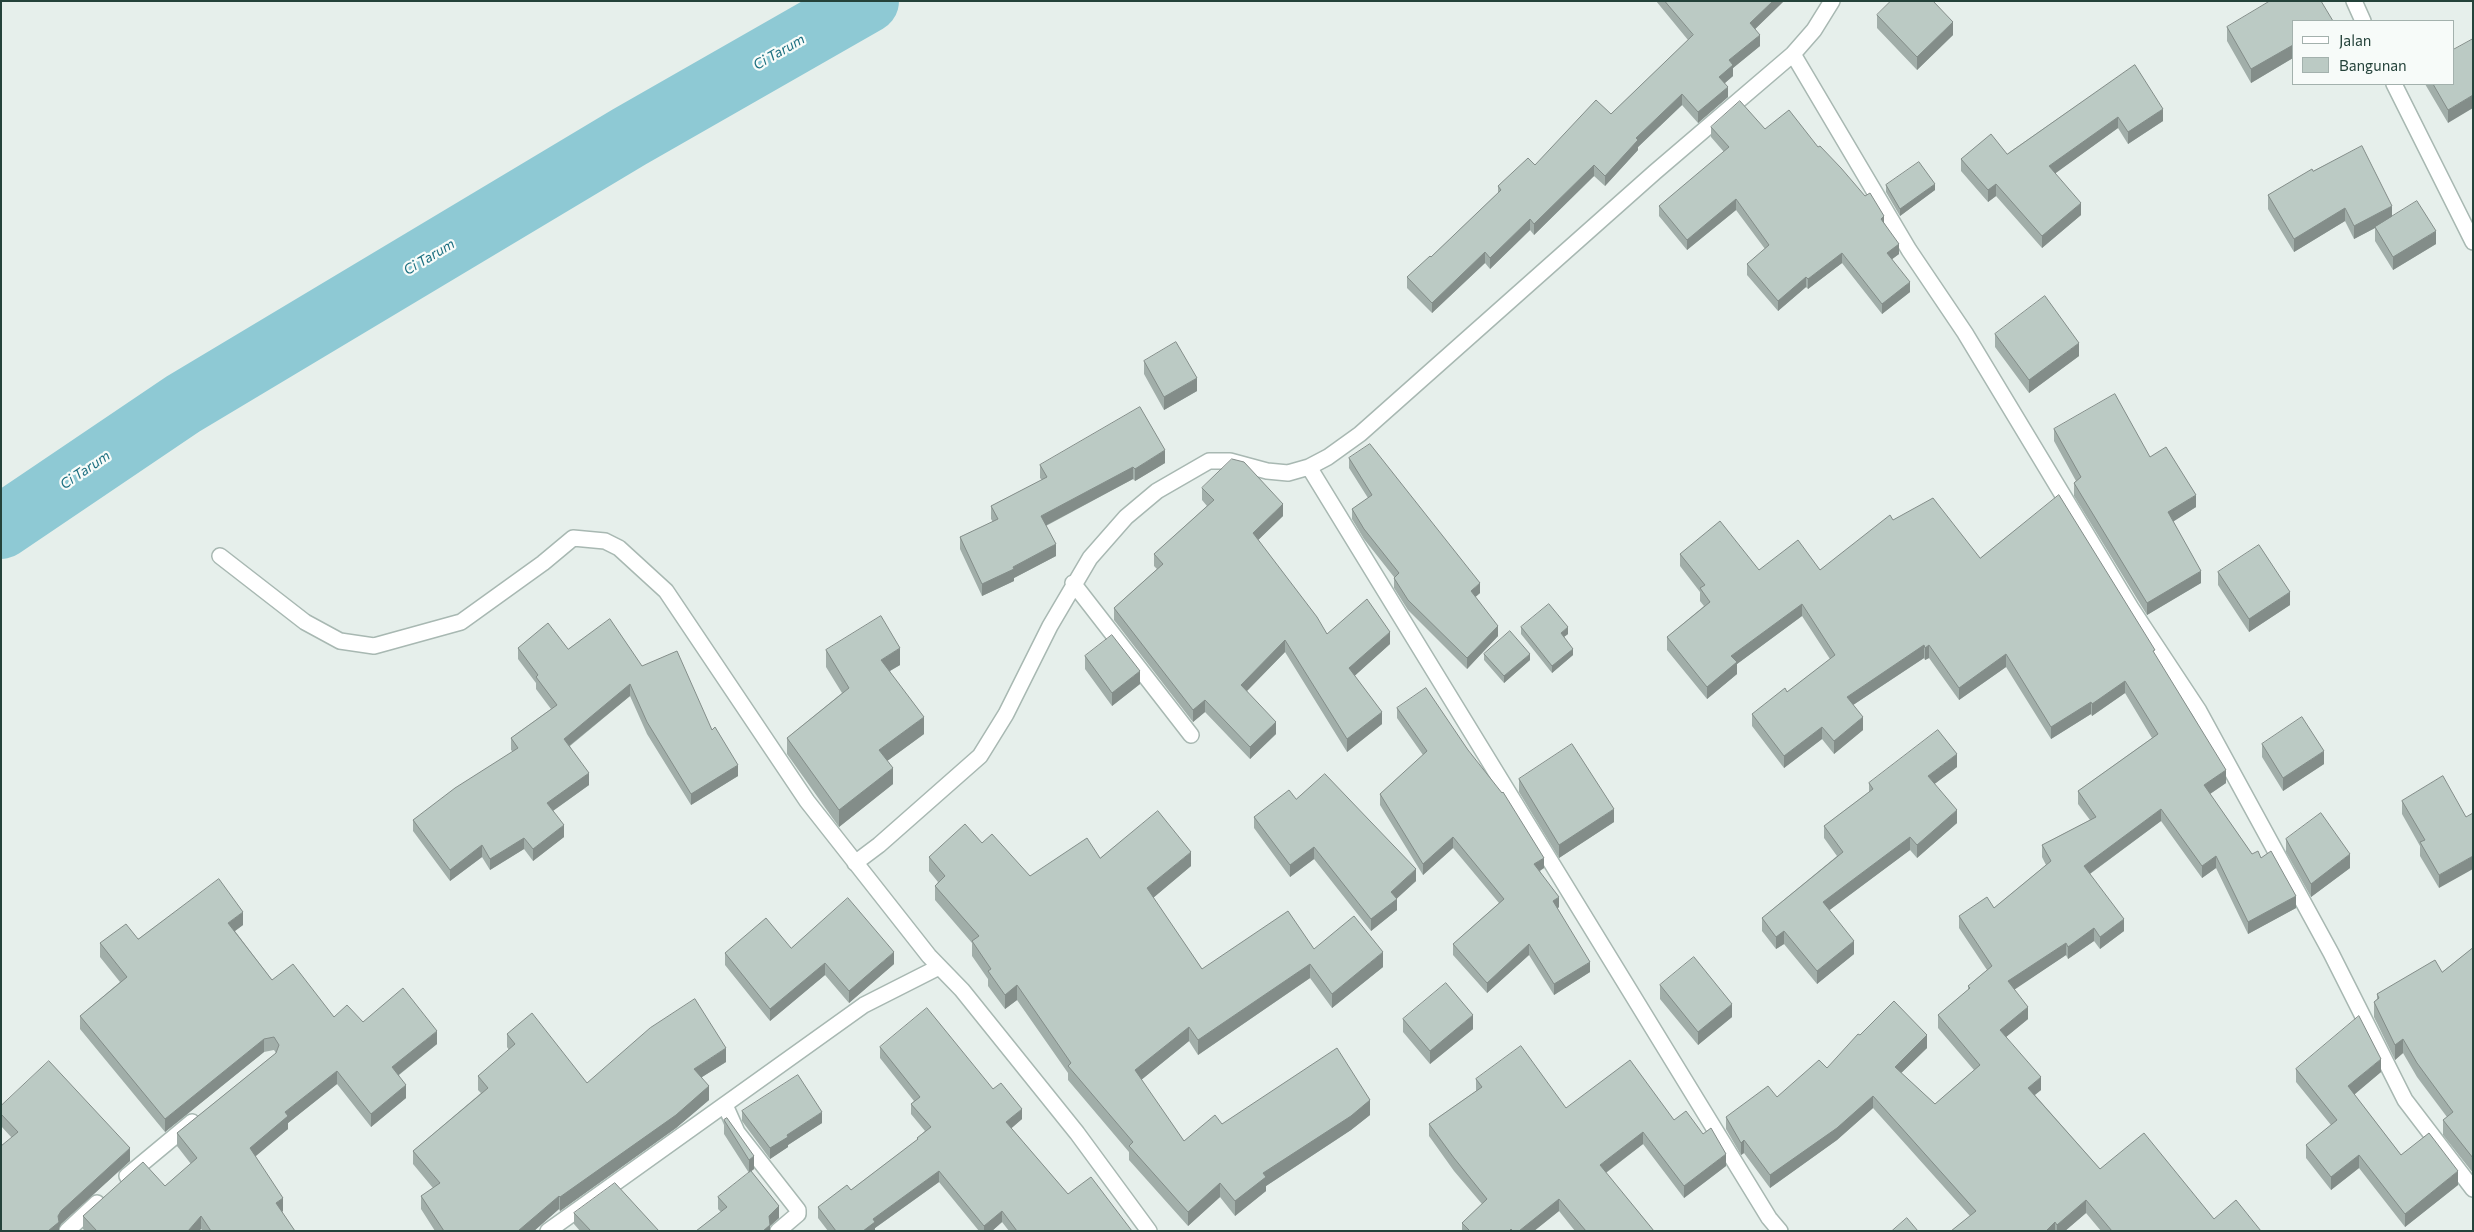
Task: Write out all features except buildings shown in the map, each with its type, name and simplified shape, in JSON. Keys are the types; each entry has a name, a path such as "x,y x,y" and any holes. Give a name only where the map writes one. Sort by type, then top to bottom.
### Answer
{"street":[{"path":"855,863 879,845 980,756 1006,714 1073,584 1090,558 1126,517 1156,491 1209,461 1230,461 1267,471 1288,473 1309,467 1360,434 1655,172 1793,54 1814,30 1832,1"},
{"path":"2354,1 2363,20"},
{"path":"1793,54 1909,250 1965,333 2131,608 2198,711 2331,953 2405,1100 2473,1189"},
{"path":"2394,85 2473,242"},
{"path":"1309,467 1769,1218 1780,1231"},
{"path":"220,556 305,622 340,641 374,646 461,622 543,564 573,538 606,541 619,548 666,591 807,801 939,967 962,990 1077,1133 1150,1231"},
{"path":"1073,584 1191,735"},
{"path":"548,1231 864,1005 939,967"},
{"path":"725,1106 738,1132 798,1210 798,1214 778,1231"},
{"path":"67,1231 203,1113"}],"waterway":[{"name":"Ci Tarum","path":"1,527 183,404 629,137 867,1"}]}
